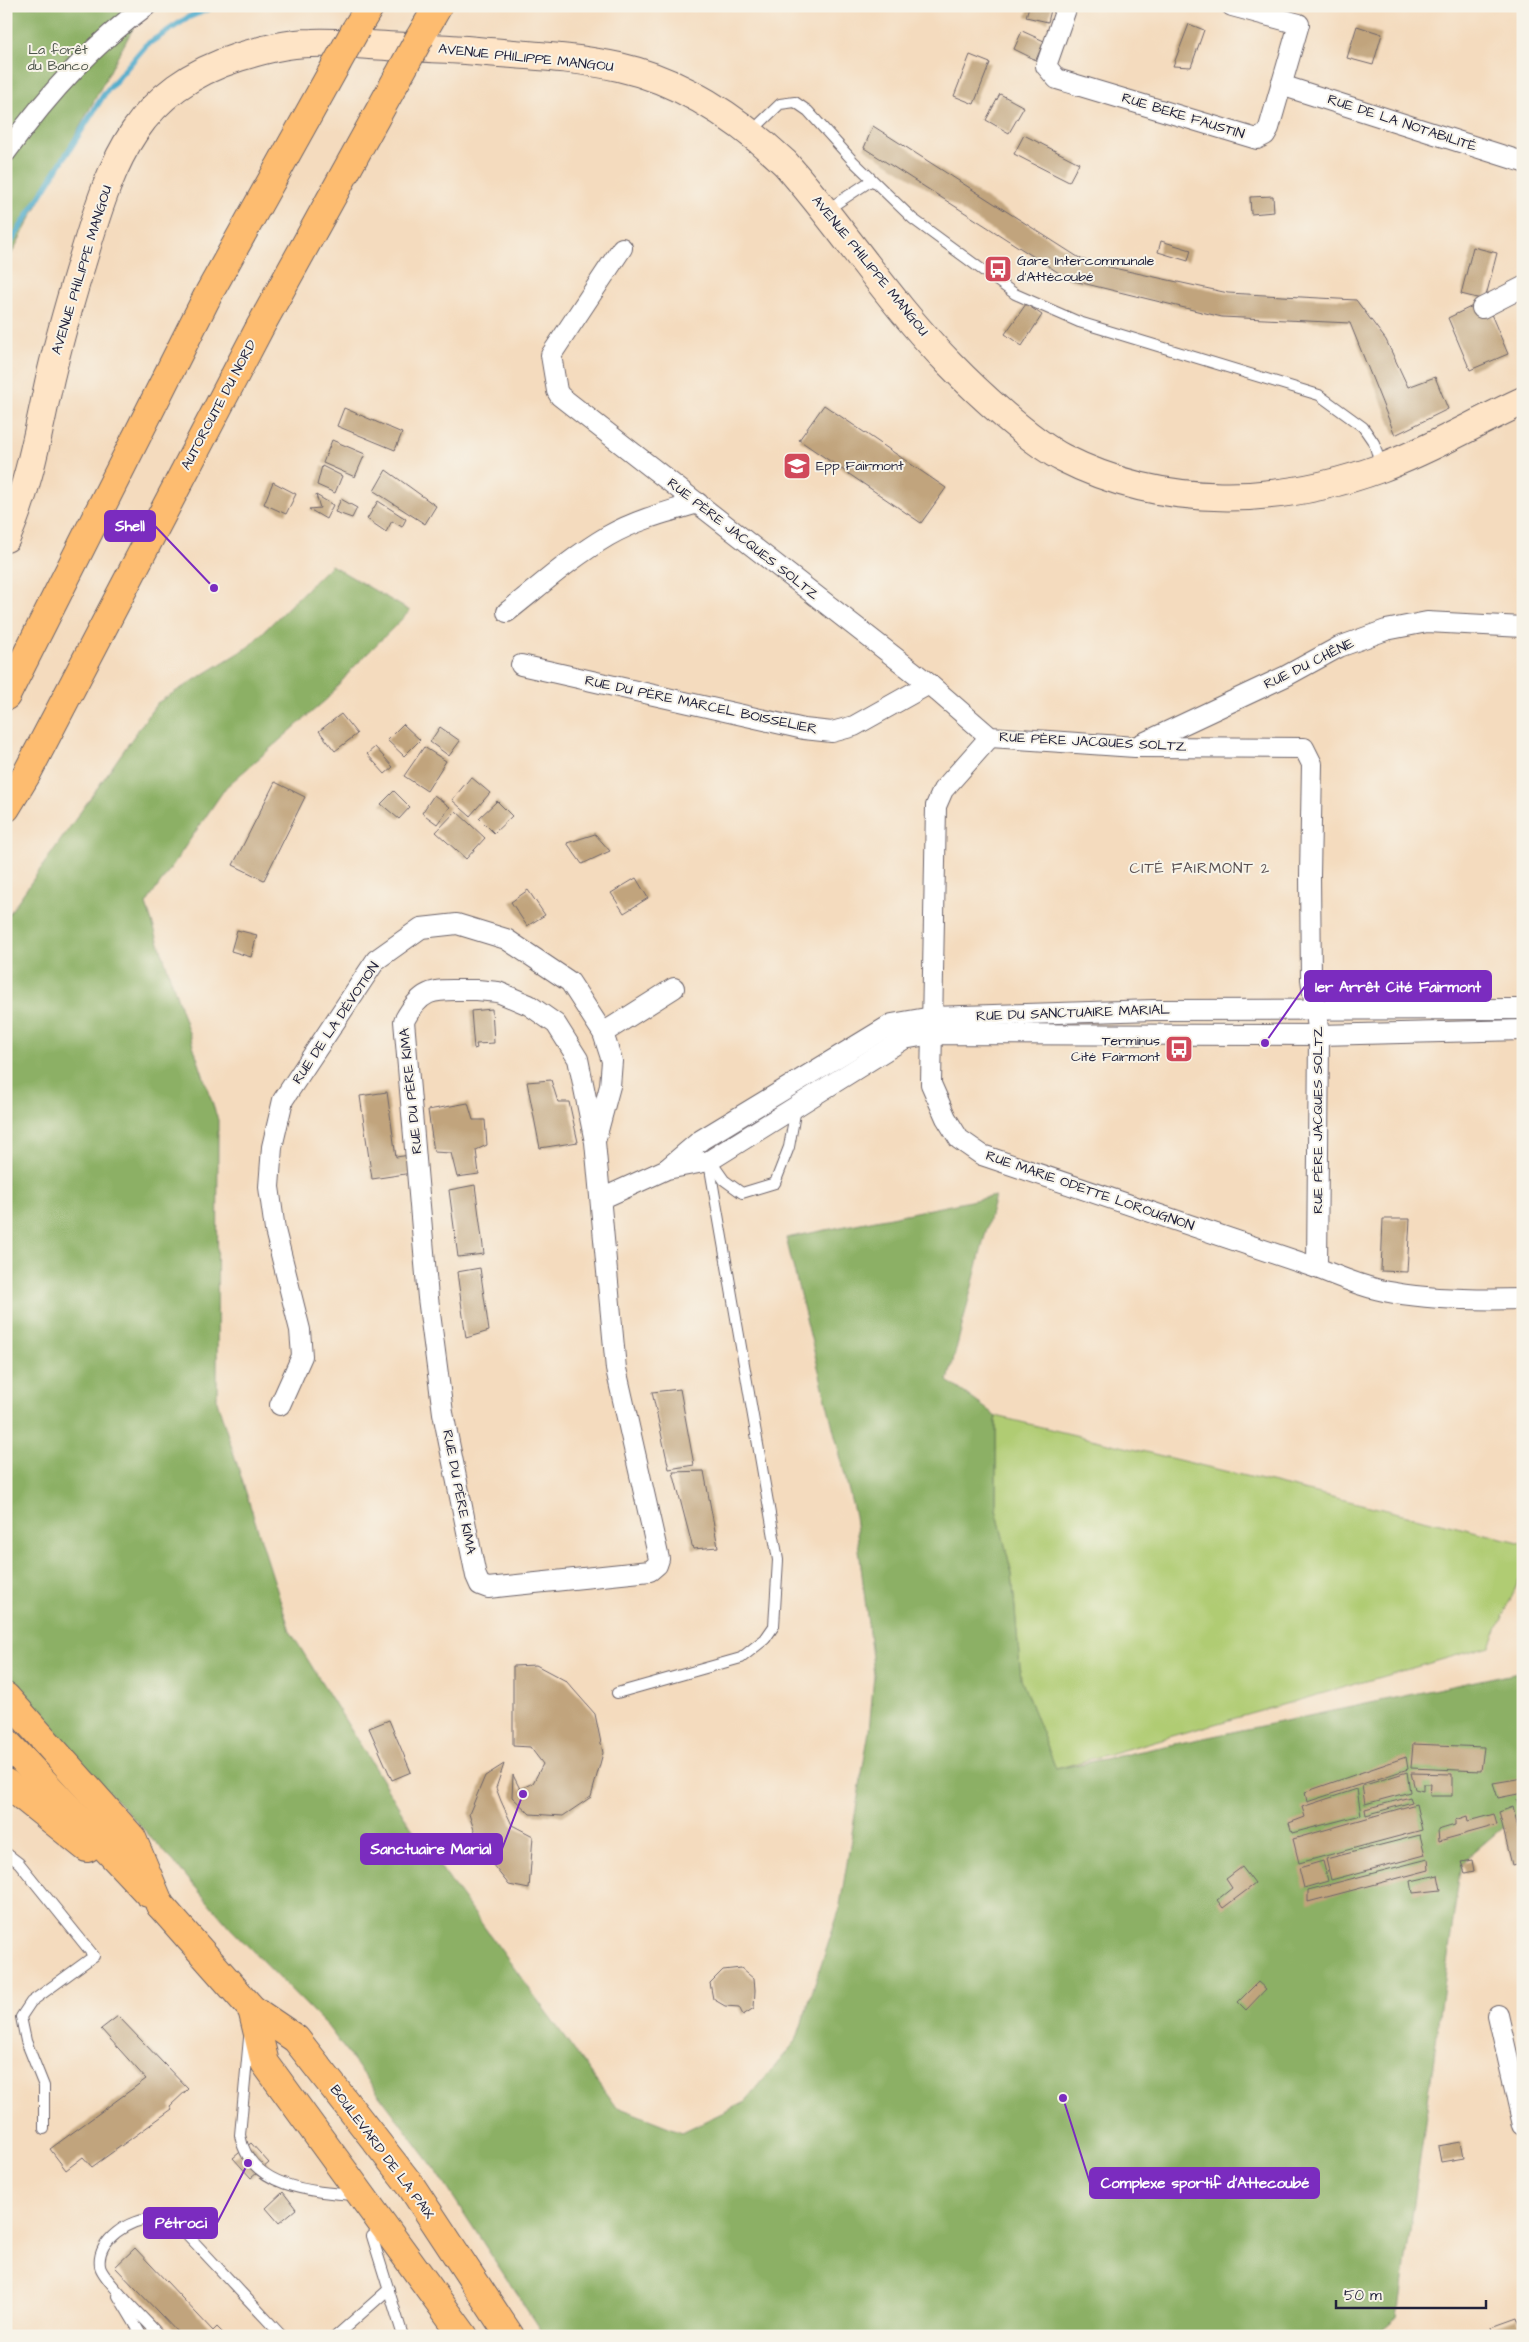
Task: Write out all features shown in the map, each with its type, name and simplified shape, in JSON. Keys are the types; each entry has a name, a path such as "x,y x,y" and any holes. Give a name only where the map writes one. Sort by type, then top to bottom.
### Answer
{"main road":[{"name":"AUTOROUTE DU NORD","path":"6,808 26,775 260,327 438,6"},
{"path":"6,696 209,293 363,18"},
{"path":"6,1697 132,1838 160,1905"},
{"path":"6,1742 160,1905"},
{"path":"6,1783 160,1905"},
{"name":"BOULEVARD DE LA PAIX","path":"160,1905 252,2009 296,2039 411,2186 510,2336"},
{"name":"BOULEVARD DE LA PAIX","path":"252,2009 265,2063 386,2226 464,2336"}],"street":[{"path":"6,152 76,68 121,24 146,6"},
{"name":"RUE BEKE FAUSTIN","path":"1067,6 1046,66 1057,79 1257,139 1265,135 1269,128 1302,15 1232,6"},
{"name":"AVENUE PHILIPPE MANGOU","path":"6,538 29,474 65,318 101,197 123,148 150,111 181,83 224,62 264,50 311,42 477,51 589,62 647,75 671,84 728,116 785,163 826,211 911,319 950,364 1020,427 1062,457 1098,472 1148,488 1186,496 1225,498 1262,496 1317,487 1381,468 1523,402"},
{"name":"RUE DE LA NOTABILITÉ","path":"1281,85 1523,162"},
{"name":"RUE PÈRE JACQUES SOLTZ","path":"622,248 551,355 556,391 930,684 990,737 1135,747 1304,748 1312,764 1311,980 1320,1035 1317,1268"},
{"path":"1482,308 1523,287"},
{"path":"507,612 572,561 608,536 654,515 698,503"},
{"name":"RUE DU CHÊNE","path":"1135,747 1286,676 1339,647 1386,630 1427,622 1523,627"},
{"name":"RUE DU PÈRE MARCEL BOISSELIER","path":"521,665 804,729 832,732 854,726 930,684"},
{"name":"RUE MARIE ODETTE LOROUGNON","path":"990,737 943,790 936,806 931,1084 946,1118 959,1139 982,1155 1317,1268 1353,1283 1395,1293 1487,1300 1523,1298"},
{"name":"RUE DE LA DÉVOTION","path":"280,1405 302,1356 298,1322 275,1230 269,1187 272,1146 283,1100 376,960 421,928 457,924 506,939 570,982 603,1033 612,1061 610,1086 595,1142"},
{"path":"603,1033 674,988"},
{"name":"RUE DU PÈRE KIMA","path":"477,990 498,992 529,1005 556,1024 578,1059 595,1142 600,1199 616,1369 659,1558 657,1565 650,1571 488,1588 480,1585 476,1576 443,1413 428,1298 404,1021 414,1003 430,991 477,990"},
{"name":"RUE DU SANCTUAIRE MARIAL","path":"600,1199 667,1169 710,1160 904,1039 932,1025 1154,1010 1523,1009"},
{"path":"1152,1034 1154,1010"},
{"name":"RUE DU SANCTUAIRE MARIAL","path":"667,1169 701,1140 892,1024 1152,1034 1320,1035 1523,1030"},
{"path":"1498,2015 1523,2125"}],"lane":[{"path":"750,133 780,104 795,102 808,111 872,180 913,219 1015,294 1079,322 1319,396 1363,426 1374,443 1381,468"},
{"path":"826,211 872,180"},
{"path":"701,1140 710,1160 724,1180 742,1193 775,1183 789,1147 796,1106"},
{"path":"617,1693 741,1658 766,1639 774,1626 778,1560 710,1160"},
{"path":"6,1852 19,1863 94,1956 31,2002 20,2016 26,2041 44,2086 44,2129"},
{"path":"252,2009 240,2135 243,2150 260,2171 274,2179 313,2192 363,2195"},
{"path":"142,2336 100,2266 102,2253 108,2242 121,2230 138,2220 166,2221 181,2228 282,2336"},
{"path":"386,2226 372,2236 403,2336"},
{"path":"106,2278 160,2336"},
{"path":"336,2336 389,2289"}],"green space":[{"name":"La forêt du Banco","path":"6,6 145,6 6,264"},
{"path":"331,565 410,611 351,670 328,698 226,787 146,904 218,1120 217,1401 290,1631 411,1827 615,2106 682,2132 745,2102 796,2041 839,1911 869,1731 874,1675 855,1516 786,1238 995,1196 948,1381 996,1416 996,1509 1012,1574 1021,1679 1056,1769 1523,1671 1523,1810 1461,1863 1398,2317 1375,2336 544,2336 435,2169 328,2027 231,1929 174,1862 6,1682 6,918 157,703 248,647"},
{"path":"996,1416 1523,1543 1523,1571 1490,1646 1056,1769 1021,1680 1012,1574 996,1509"}],"building":[{"path":"1029,6 1052,6 1048,22 1026,17"},
{"path":"1189,24 1204,30 1191,67 1173,66"},
{"path":"1357,26 1382,34 1373,65 1347,58"},
{"path":"1022,31 1044,41 1036,60 1014,49"},
{"path":"970,55 990,63 974,104 954,96"},
{"path":"1000,94 1024,107 1009,133 986,120"},
{"path":"873,126 1081,259 1228,293 1356,300 1386,340 1408,387 1435,377 1448,409 1395,435 1350,323 1222,317 1070,280 864,148"},
{"path":"1024,135 1079,163 1069,182 1014,154"},
{"path":"1273,196 1274,212 1251,214 1250,197"},
{"path":"1161,241 1191,250 1188,261 1158,252"},
{"path":"1473,247 1497,253 1485,300 1461,294"},
{"path":"1485,300 1508,354 1470,370 1448,318"},
{"path":"1026,304 1042,315 1022,346 1005,334"},
{"path":"824,405 946,488 921,523 799,440"},
{"path":"344,408 402,433 395,450 337,426"},
{"path":"332,440 365,454 355,477 323,463"},
{"path":"322,466 342,476 335,493 317,485"},
{"path":"386,470 436,506 425,524 374,491"},
{"path":"273,482 296,494 286,514 264,504"},
{"path":"316,495 333,505 326,519 309,509 320,508"},
{"path":"341,499 357,508 352,518 335,512"},
{"path":"378,501 406,519 402,527 392,521 386,532 367,519"},
{"path":"341,714 357,734 335,751 319,731"},
{"path":"403,724 420,740 404,756 387,740"},
{"path":"440,727 460,741 449,756 430,742"},
{"path":"375,747 393,767 385,774 367,754"},
{"path":"424,747 446,761 427,791 404,776"},
{"path":"471,777 490,793 470,816 452,800"},
{"path":"275,782 305,797 264,880 233,865"},
{"path":"394,791 410,807 399,819 381,804"},
{"path":"434,795 450,807 437,824 422,813"},
{"path":"497,801 512,816 494,833 479,818"},
{"path":"456,811 485,838 466,859 436,832"},
{"path":"595,834 610,851 582,864 567,843"},
{"path":"636,878 648,898 624,913 611,893"},
{"path":"528,890 545,915 527,926 511,902"},
{"path":"237,930 257,935 251,957 231,951"},
{"path":"492,1009 494,1043 476,1044 477,1048 474,1049 471,1011"},
{"path":"551,1080 558,1102 569,1102 578,1142 540,1148 527,1082"},
{"path":"387,1092 396,1157 410,1155 412,1173 372,1179 360,1096"},
{"path":"468,1103 473,1120 485,1120 487,1145 476,1150 479,1174 457,1177 451,1153 434,1152 428,1110"},
{"path":"475,1185 484,1254 458,1257 449,1190"},
{"path":"1383,1219 1410,1219 1407,1272 1381,1271"},
{"path":"480,1268 489,1331 466,1338 457,1272"},
{"path":"680,1389 694,1465 669,1469 652,1392"},
{"path":"704,1471 718,1547 693,1549 673,1472"},
{"path":"536,1665 566,1681 595,1714 603,1753 591,1797 563,1816 530,1814 512,1797 513,1775 520,1789 533,1783 543,1764 530,1747 513,1746 513,1666"},
{"path":"389,1720 411,1772 392,1780 369,1728"},
{"path":"1413,1744 1484,1747 1481,1771 1411,1768"},
{"path":"1406,1757 1408,1769 1307,1802 1305,1792"},
{"path":"504,1764 496,1788 501,1801 512,1825 533,1836 529,1889 509,1885 480,1849 469,1814 485,1776"},
{"path":"1407,1772 1410,1792 1365,1804 1362,1786"},
{"path":"1411,1773 1452,1774 1452,1796 1430,1796 1431,1784 1423,1784 1423,1791 1415,1789"},
{"path":"1523,1778 1523,1793 1498,1798 1493,1783"},
{"path":"1357,1789 1361,1815 1292,1833 1289,1823 1305,1817 1302,1807"},
{"path":"1410,1797 1412,1802 1366,1815 1365,1809"},
{"path":"1523,1799 1523,1824 1522,1824 1517,1800"},
{"path":"1416,1804 1422,1830 1299,1863 1293,1839"},
{"path":"1513,1807 1518,1828 1523,1827 1523,1862 1512,1865 1499,1812"},
{"path":"1494,1814 1497,1825 1439,1841 1438,1830 1455,1825 1455,1820 1467,1816 1468,1821"},
{"path":"1420,1835 1425,1855 1331,1880 1326,1859"},
{"path":"1428,1859 1429,1870 1308,1902 1308,1890"},
{"path":"1472,1860 1474,1871 1465,1873 1461,1862"},
{"path":"1323,1861 1328,1881 1304,1888 1299,1868"},
{"path":"1242,1867 1255,1884 1223,1908 1217,1900 1232,1888 1226,1879"},
{"path":"1438,1875 1441,1890 1413,1893 1411,1881"},
{"path":"741,1968 754,1979 755,1990 754,2008 743,2015 739,2007 725,2006 713,1999 710,1983 723,1970"},
{"path":"1258,1982 1266,1989 1246,2010 1238,2002"},
{"path":"118,2016 188,2089 170,2106 172,2109 92,2167 83,2157 66,2170 50,2149 146,2079 101,2029"},
{"path":"1461,2142 1464,2158 1441,2162 1438,2146"},
{"path":"251,2143 269,2163 251,2178 233,2158"},
{"path":"283,2192 296,2209 279,2223 266,2208"},
{"path":"135,2248 213,2331 217,2327 226,2336 181,2336 115,2267"},
{"path":"1516,2318 1521,2331 1509,2336 1494,2336 1491,2327"}],"waterway":[{"path":"6,250 105,93 146,45 189,17 215,6"}],"place":[{"name":"Gare Intercommunale d'Attécoubé","path":"998,269"},
{"name":"Epp Fairmont","path":"797,466"},
{"name":"Shell","path":"214,588"},
{"name":"1er Arrêt Cité Fairmont","path":"1265,1043"},
{"name":"Terminus Cité Fairmont","path":"1179,1049"},
{"name":"Sanctuaire Marial","path":"523,1794"},
{"name":"Complexe sportif d'Attecoubé","path":"1063,2098"},
{"name":"Pétroci","path":"248,2163"}],"district":[{"name":"CITÉ FAIRMONT 2","path":"1200,868"}]}
